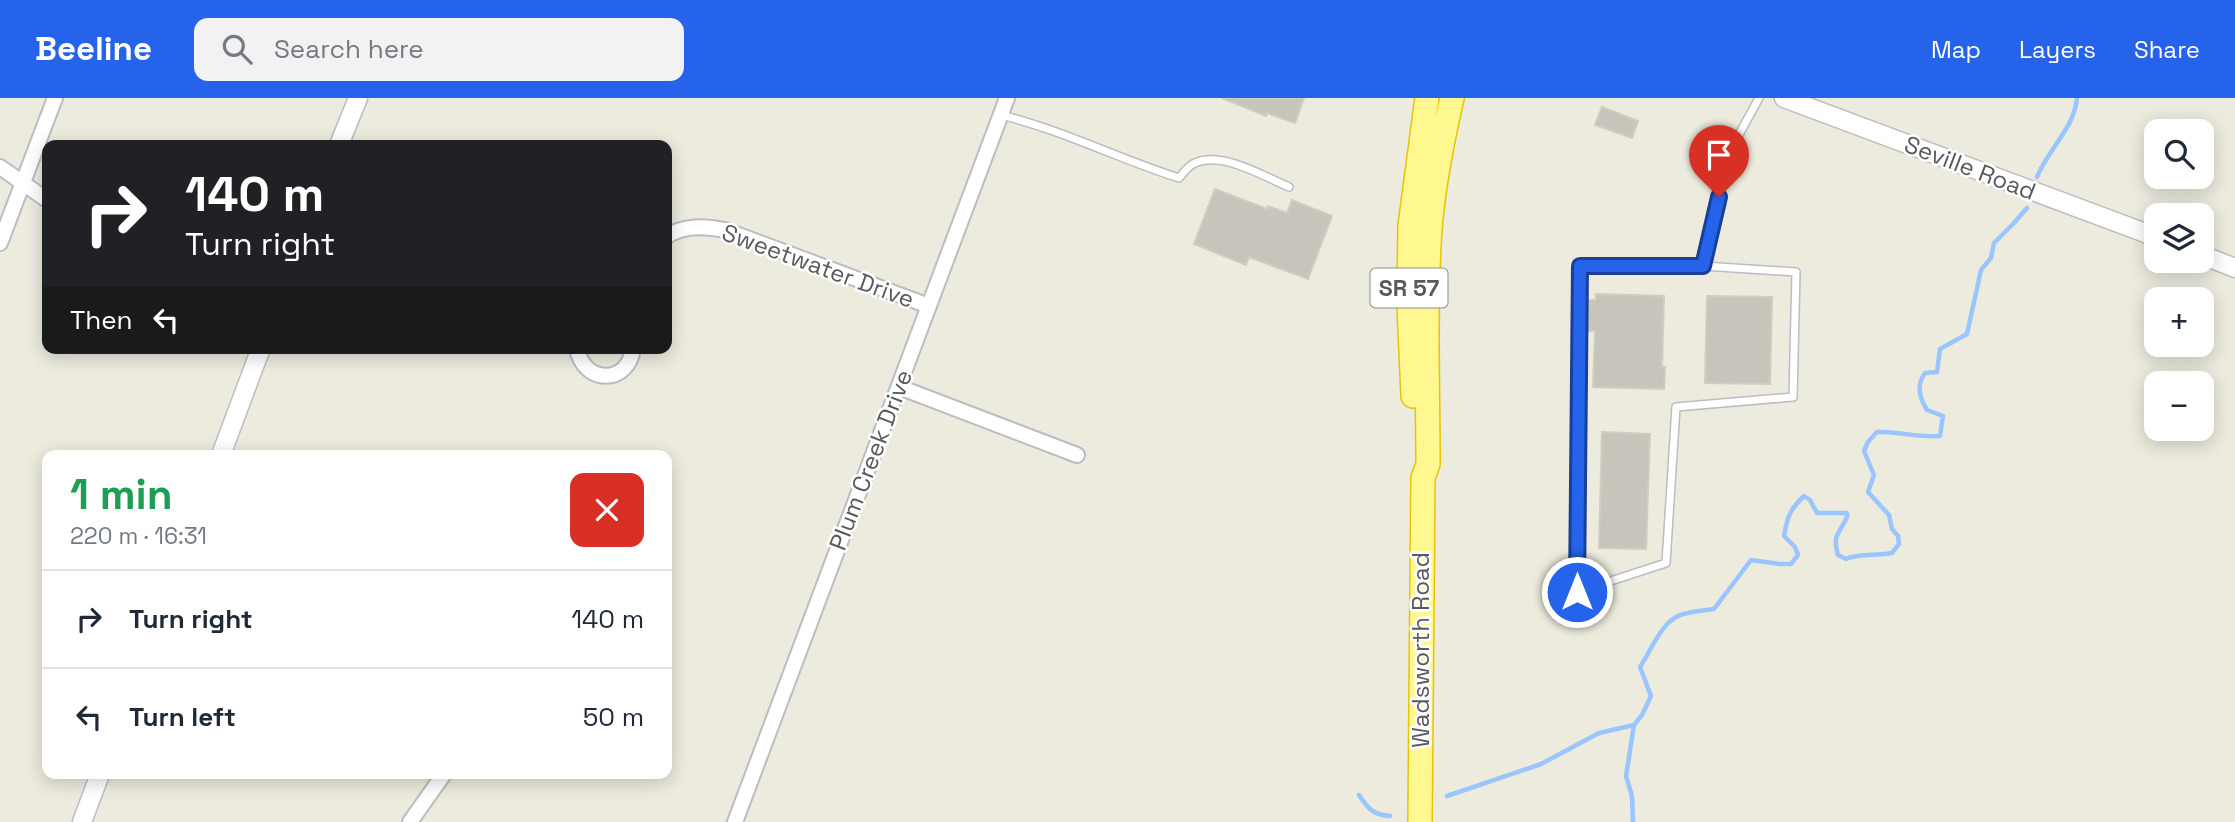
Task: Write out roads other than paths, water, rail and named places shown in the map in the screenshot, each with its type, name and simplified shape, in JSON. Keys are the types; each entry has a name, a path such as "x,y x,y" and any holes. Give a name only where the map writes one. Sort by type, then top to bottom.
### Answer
{"highway":[{"name":"Wadsworth Road","path":"1423,478 1416,467 1409,266 1413,196 1427,98"},
{"name":"Wadsworth Road","path":"1420,822 1423,478 1428,464 1427,287 1438,166 1452,98"}],"street":[{"path":"0,243 55,98"},
{"path":"341,140 358,98"},
{"name":"Plum Creek Drive","path":"736,822 1007,98"},
{"name":"Seville Road","path":"1784,98 2144,233"},
{"path":"0,167 42,196"},
{"name":"Sweetwater Drive","path":"672,234 690,228 725,230 929,306"},
{"path":"2214,260 2235,268"},
{"path":"223,450 259,354"},
{"path":"578,354 584,366 591,372 609,376 625,368 632,354"},
{"path":"899,387 1077,455"},
{"path":"82,822 98,779"},
{"path":"410,822 440,779"}],"lane":[{"path":"1703,266 1730,151 1759,98"},
{"path":"1001,115 1032,123 1179,178 1193,163 1215,158 1242,166 1289,187"},
{"path":"1580,266 1703,266 1796,272 1793,397 1676,407 1666,563 1577,592 1580,266"}],"waterway":[{"path":"2037,177 2066,129 2077,98"},
{"path":"1633,822 1632,796 1626,776 1634,725 1651,696 1640,667 1656,640 1665,626 1676,617 1714,609 1751,560 1791,564 1798,555 1795,547 1784,536 1785,530 1792,510 1804,496 1810,500 1817,513 1847,513 1836,538 1838,555 1846,559 1892,553 1899,544 1898,536 1892,529 1889,515 1868,492 1874,475 1864,451 1877,432 1940,436 1943,416 1927,410 1920,392 1922,378 1925,373 1937,372 1940,349 1967,334 1981,270 1991,258 1994,243 2027,208"},
{"path":"1447,796 1541,764 1599,733 1634,725"},
{"path":"1359,795 1372,810 1390,816"}]}
